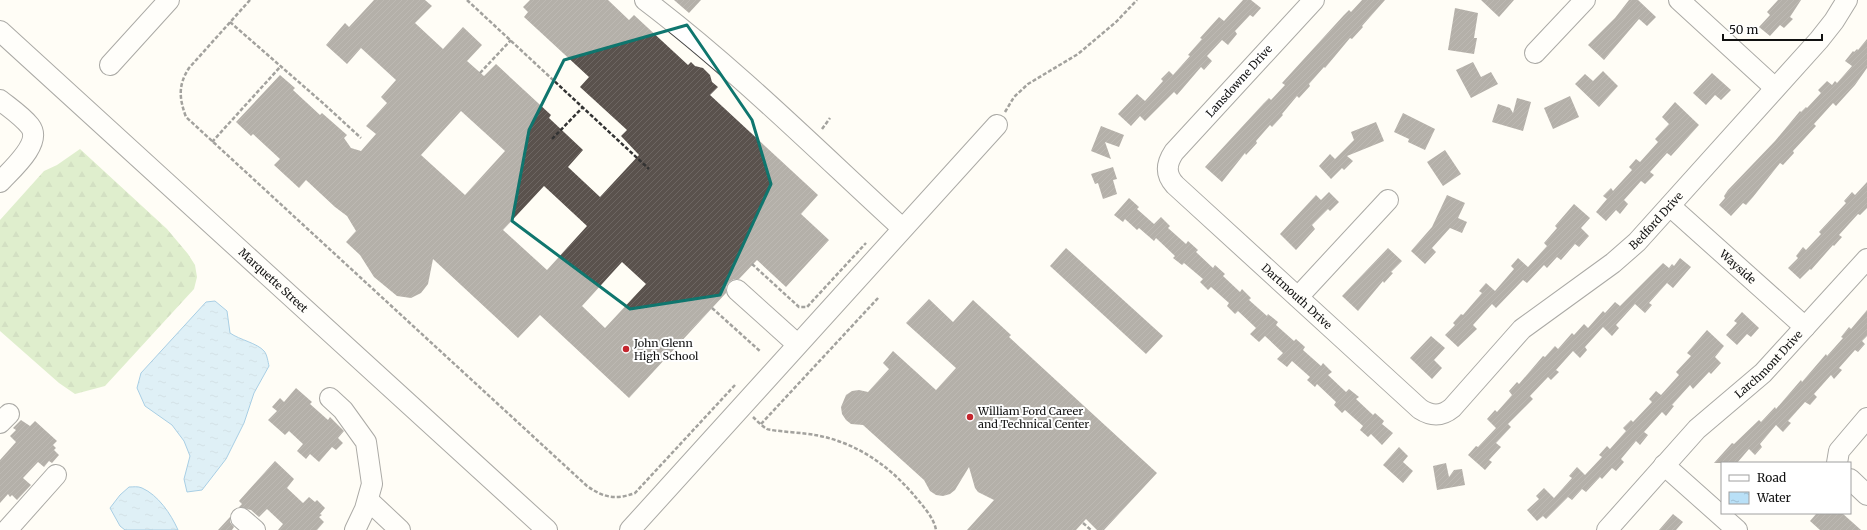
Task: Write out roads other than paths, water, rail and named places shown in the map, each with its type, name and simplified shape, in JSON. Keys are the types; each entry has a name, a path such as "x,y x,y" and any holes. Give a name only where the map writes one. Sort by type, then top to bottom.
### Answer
{"street":[{"path":"110,65 169,0"},
{"path":"644,0 680,27 724,65 902,228"},
{"name":"Lansdowne Drive","path":"1168,164 1174,152 1314,0"},
{"path":"1535,53 1585,0"},
{"path":"1679,0 1776,88"},
{"name":"Bedford Drive","path":"1439,414 1452,408 1522,329 1621,256 1637,242 1776,88 1834,21 1847,0"},
{"name":"Marquette Street","path":"0,31 547,530"},
{"path":"0,100 30,126 34,133 29,150 0,182"},
{"path":"630,530 902,228 997,125"},
{"name":"Dartmouth Drive","path":"1168,164 1167,173 1169,179 1175,185 1420,409 1428,414 1439,414"},
{"path":"1298,297 1388,200"},
{"name":"Wayside","path":"1670,206 1805,327"},
{"name":"Larchmont Drive","path":"1607,530 1697,429 1762,373 1867,259"},
{"path":"737,290 798,344"},
{"path":"330,398 343,410 366,442 370,492 355,530"},
{"path":"1837,462 1839,451 1867,418"},
{"path":"1664,465 1737,530"},
{"path":"7,530 56,475"},
{"path":"1851,480 1867,495"},
{"path":"370,492 400,530"}],"water":[{"path":"215,301 227,311 230,333 261,348 266,354 269,366 254,393 244,423 226,459 202,490 187,492 184,479 190,456 184,441 172,425 145,406 137,388 141,373 206,302"},
{"path":"129,487 140,487 148,491 159,500 172,518 178,530 125,530 120,526 110,508 120,495"}],"place":[{"name":"John Glenn High School","path":"626,349"},
{"name":"William Ford Career and Technical Center","path":"970,417"}]}
